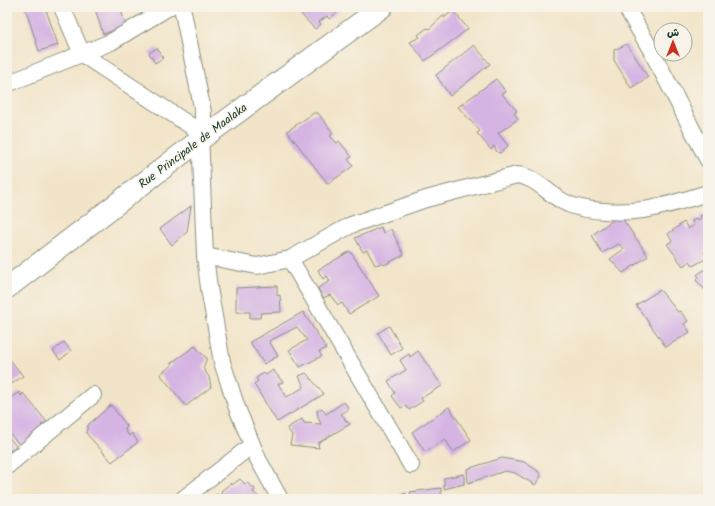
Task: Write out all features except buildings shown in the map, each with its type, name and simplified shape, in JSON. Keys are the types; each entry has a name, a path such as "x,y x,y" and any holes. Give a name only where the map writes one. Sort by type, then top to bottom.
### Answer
{"main road":[{"name":"Rue Principale de Maalaka","path":"7,288 200,135 382,7"}],"street":[{"path":"62,7 82,54 200,135"},
{"path":"7,84 111,42 169,7"},
{"path":"182,7 203,112 200,135 205,256 208,288 222,362 252,445 280,499"},
{"path":"626,7 651,50 708,160"},
{"path":"205,256 257,266 290,259 351,225 426,199 517,175 525,176 531,179 565,203 597,210 643,210 708,193"},
{"path":"290,259 411,465"},
{"path":"7,466 93,395"},
{"path":"184,499 252,445"}]}
